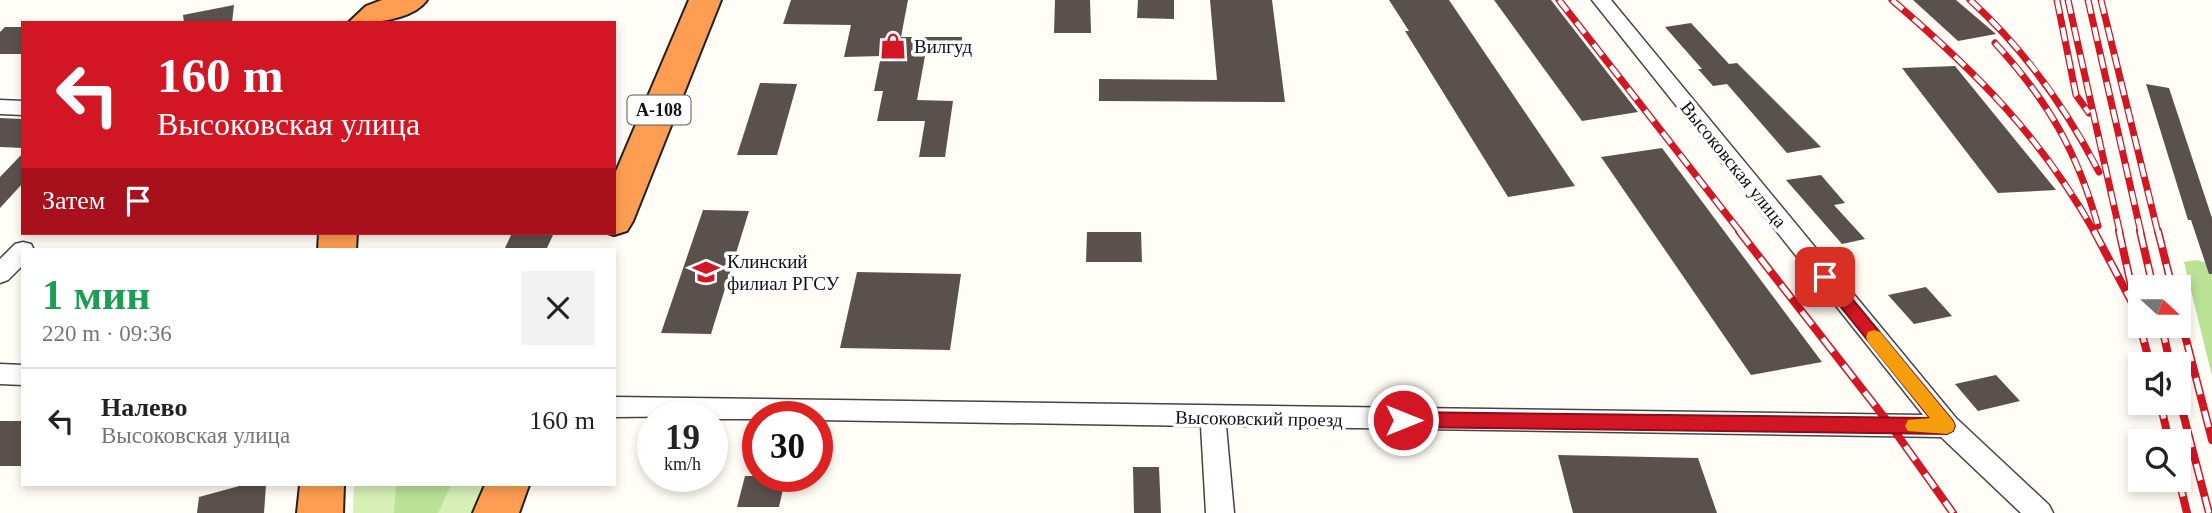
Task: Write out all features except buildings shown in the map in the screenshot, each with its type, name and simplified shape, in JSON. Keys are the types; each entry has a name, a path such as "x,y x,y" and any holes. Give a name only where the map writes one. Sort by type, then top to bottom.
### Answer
{"highway":[{"path":"348,21 351,0"},
{"path":"385,0 410,0"},
{"path":"367,21 377,13 410,0"},
{"name":"А-108","path":"616,216 705,0"},
{"path":"320,513 322,486"},
{"path":"496,513 507,486"}],"street":[{"name":"Высоковская улица","path":"1601,0 1947,426 2039,513"},
{"path":"0,107 21,108"},
{"path":"0,274 21,252"},
{"path":"0,374 21,375"},
{"name":"Высоковский проезд","path":"616,407 1947,426"},
{"path":"1213,417 1220,513"}],"green space":[{"path":"2196,260 2212,264 2212,376 2191,290 2191,275 2187,275 2184,262"},
{"path":"354,486 484,486 472,513 353,513"},
{"path":"396,486 451,486 438,513 394,513"}],"railway":[{"path":"1559,0 1741,233"},
{"path":"1892,0 1952,53 2029,135 2052,165 2095,233"},
{"path":"1970,0 2009,39 2042,80 2072,124 2099,172"},
{"path":"2057,0 2076,95 2089,113"},
{"path":"2068,0 2120,233"},
{"path":"2088,0 2141,233"},
{"path":"2101,0 2158,233"},
{"path":"1995,43 2014,64 2059,128 2090,199 2098,226"},
{"path":"1739,231 1891,426 1953,513"},
{"path":"2094,231 2128,295"},
{"path":"2119,231 2129,275"},
{"path":"2140,231 2150,275"},
{"path":"2158,231 2169,275"},
{"path":"2143,338 2147,352"},
{"path":"2165,338 2167,352"},
{"path":"2186,338 2212,440"},
{"path":"2163,415 2166,429"},
{"path":"2183,415 2209,513"},
{"path":"2182,492 2187,513"}],"slow traffic":[{"path":"1874,337 1947,426 1914,426"}],"place":[{"name":"Вилгуд","path":"893,46"},
{"name":"Клинский филиал РГСУ","path":"706,272"}],"route":[{"path":"1403,420 1947,426 1825,277"}]}
